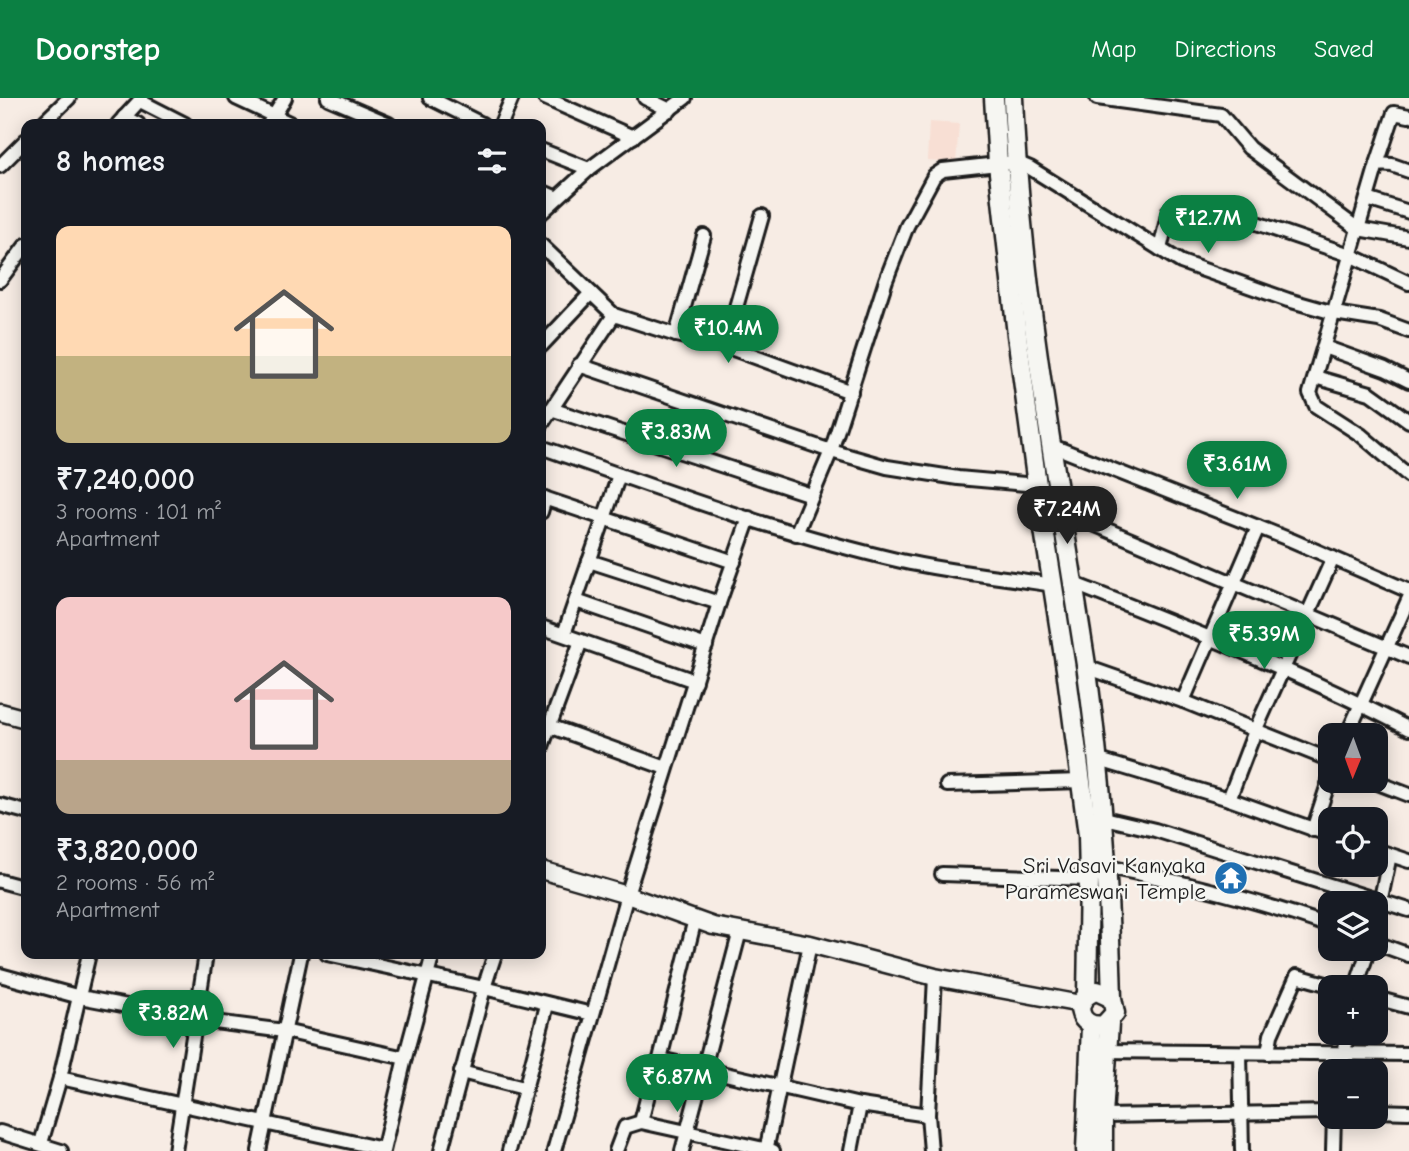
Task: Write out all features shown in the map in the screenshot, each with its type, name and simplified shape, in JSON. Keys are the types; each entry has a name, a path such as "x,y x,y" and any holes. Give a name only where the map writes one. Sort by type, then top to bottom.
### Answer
{"main road":[{"path":"994,98 1007,163 1060,510 1063,584 1088,835 1089,879 1084,1000 1081,1015 1100,1024"},
{"path":"1013,98 1007,163 1037,485 1086,667 1104,818 1112,998 1115,1002 1115,1013 1100,1024"},
{"path":"1084,1000 1097,991 1112,998"},
{"path":"1100,1024 1103,1151"},
{"path":"1086,1151 1086,1115 1100,1051"}],"street":[{"path":"47,119 69,98"},
{"path":"236,98 269,119"},
{"path":"272,119 285,98"},
{"path":"328,98 377,119"},
{"path":"430,98 472,119"},
{"path":"503,119 512,98"},
{"path":"545,98 633,137"},
{"path":"645,98 670,110"},
{"path":"546,208 589,169 685,98"},
{"path":"1097,98 1221,115 1249,148 1358,229 1409,238"},
{"path":"123,119 141,99 176,119"},
{"path":"1409,116 1394,113 1310,393 1316,406 1361,435 1409,476"},
{"path":"0,166 21,145"},
{"path":"546,152 589,169"},
{"path":"796,534 831,451 886,280 907,226 934,176 952,167 1007,163 1030,168 1181,262 1334,313 1379,320 1409,331"},
{"path":"1377,164 1392,165 1409,171"},
{"path":"546,193 557,198"},
{"path":"1367,199 1409,212"},
{"path":"1160,249 1169,211 1183,204 1204,205 1350,255 1409,283"},
{"path":"725,346 762,216"},
{"path":"676,335 704,236"},
{"path":"546,250 614,315 676,335 725,346 851,392"},
{"path":"0,280 21,252"},
{"path":"546,341 591,293"},
{"path":"546,417 614,315"},
{"path":"1324,347 1385,369 1409,381"},
{"path":"579,365 831,451 887,467 958,478 1037,485"},
{"path":"1315,377 1370,393 1409,421"},
{"path":"551,409 811,495"},
{"path":"1050,445 1258,527 1409,591"},
{"path":"546,449 796,534 903,561 1063,584 1211,638 1360,703 1409,729"},
{"path":"564,634 619,475"},
{"path":"546,498 734,562"},
{"path":"1060,510 1409,657"},
{"path":"554,1151 666,768 749,519"},
{"path":"1184,701 1258,527"},
{"path":"1229,799 1255,731 1334,558"},
{"path":"589,561 719,603"},
{"path":"1352,723 1409,598"},
{"path":"576,601 706,646"},
{"path":"546,629 695,681"},
{"path":"546,722 581,641"},
{"path":"1086,667 1184,701 1318,755"},
{"path":"0,712 21,718"},
{"path":"546,724 666,768"},
{"path":"1096,758 1229,799 1318,831"},
{"path":"947,785 1081,781"},
{"path":"1388,786 1409,794"},
{"path":"1313,830 1325,793"},
{"path":"0,805 21,811"},
{"path":"1104,818 1155,830 1346,891"},
{"path":"1382,891 1390,855 1409,861"},
{"path":"1108,867 1277,907 1318,922"},
{"path":"546,871 740,931 810,944 935,977 1084,1000"},
{"path":"942,874 1089,879"},
{"path":"0,881 21,887"},
{"path":"1388,904 1409,911"},
{"path":"641,1122 654,1071 660,1059 695,919"},
{"path":"682,1151 701,1070 740,931"},
{"path":"616,1151 625,1127 641,1122 769,1151 779,1086 810,944"},
{"path":"1388,947 1409,955"},
{"path":"41,1143 60,1078 88,959"},
{"path":"175,1151 205,959"},
{"path":"259,1151 300,959"},
{"path":"351,959 592,1014"},
{"path":"60,1078 182,1106 265,1121 383,1150 432,959"},
{"path":"440,1151 493,959"},
{"path":"0,975 79,997 284,1031 405,1058"},
{"path":"1268,1053 1271,1035 1297,976 1318,982"},
{"path":"931,1151 928,1115 935,977"},
{"path":"1388,1001 1409,1007"},
{"path":"509,1151 547,1005"},
{"path":"1344,1059 1346,1045"},
{"path":"1100,1051 1409,1054"},
{"path":"1240,1053 1242,1151"},
{"path":"660,1059 860,1105 928,1115"},
{"path":"461,1072 524,1088"},
{"path":"851,1151 860,1105"},
{"path":"1388,1111 1409,1112"},
{"path":"1103,1116 1318,1112"},
{"path":"1333,1151 1334,1129"},
{"path":"0,1132 61,1151"}],"shaded area":[{"path":"929,122 959,124 956,163 927,161"}],"place":[{"name":"Sri Vasavi Kanyaka Parameswari Temple","path":"1231,878"}]}
